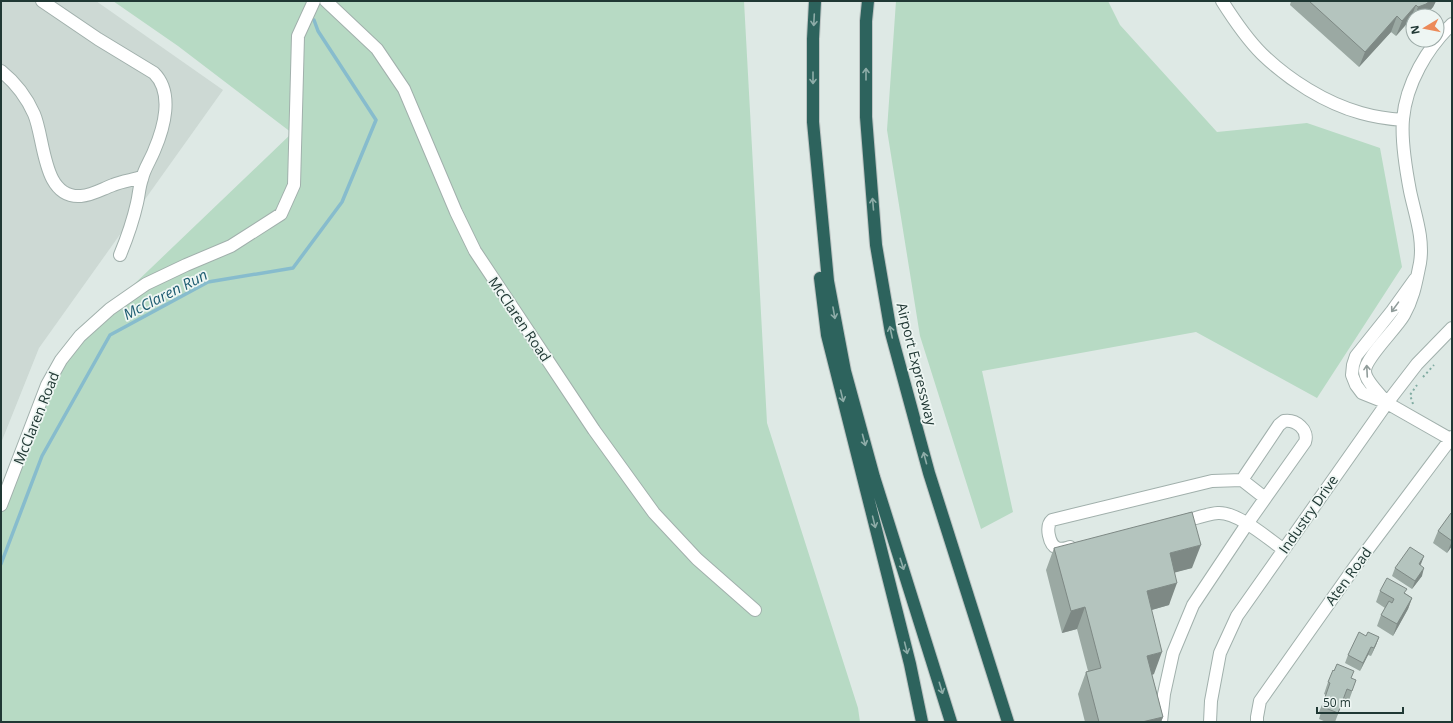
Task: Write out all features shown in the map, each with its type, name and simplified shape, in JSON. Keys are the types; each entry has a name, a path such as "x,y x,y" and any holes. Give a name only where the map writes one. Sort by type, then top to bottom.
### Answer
{"highway":[{"path":"815,1 813,39 815,235 827,336 910,664 922,722"},
{"name":"Airport Expressway","path":"868,1 866,21 866,117 876,245 891,333 929,473 1008,722"},
{"path":"813,122 828,281 845,371 874,477 951,722"},
{"path":"929,473 1014,722"}],"street":[{"path":"42,1 73,23 157,77 164,90 166,111 162,127 155,149 142,177 137,204 128,237 120,255"},
{"name":"McClaren Road","path":"1,505 48,385 61,360 80,336 110,309 146,284 231,246 281,214 294,185 298,36 314,1"},
{"name":"McClaren Road","path":"326,1 377,49 404,89 456,212 475,251 599,436 654,513 697,559 755,610"},
{"path":"1222,1 1262,54 1277,68 1300,84 1339,106 1361,113 1403,120"},
{"path":"1387,403 1368,379 1365,370 1366,365 1404,316 1414,295 1420,261 1420,234 1405,160 1403,120 1405,105 1416,76 1433,46 1452,24"},
{"path":"1,71 19,87 30,105 39,128 48,172 55,184 60,189 73,196 82,196 95,193 118,183 142,177"},
{"path":"1417,275 1392,311 1356,356 1352,375 1356,385 1362,393 1387,403 1451,438"},
{"name":"Industry Drive","path":"1210,722 1211,701 1220,653 1237,616 1387,403 1418,364 1452,328"},
{"path":"1374,333 1384,341"},
{"path":"1162,722 1164,694 1173,653 1193,605 1247,524 1305,442 1307,436 1303,428 1288,420 1281,423 1242,480"},
{"name":"Aten Road","path":"1257,722 1260,701 1356,565 1451,438"},
{"path":"1079,545 1060,549 1054,546 1048,530 1049,524 1052,520 1212,481 1242,480 1265,498"},
{"path":"1164,526 1218,513 1229,515 1247,524 1283,549"}],"path":[{"path":"1422,378 1436,362"},
{"path":"1413,405 1410,394 1418,383"}],"shaded area":[{"path":"1,1 96,1 223,90 39,348 1,443"}],"green space":[{"path":"113,1 744,1 767,423 858,708 860,722 1,722 1,491 27,438 80,336 292,133 178,46"},
{"path":"896,1 1108,1 1120,25 1217,132 1307,123 1380,148 1402,267 1317,398 1196,332 982,371 1013,512 981,529 920,336 887,130"}],"building":[{"path":"1309,1 1430,1 1418,7 1416,5 1413,8 1405,8 1405,18 1402,21 1397,16 1365,52"},
{"path":"1192,512 1201,545 1170,553 1177,583 1147,591 1162,652 1147,656 1163,717 1142,722 1099,722 1086,672 1101,668 1085,607 1071,611 1054,548"},
{"path":"1452,513 1452,541 1438,531"},
{"path":"1410,547 1424,556 1419,564 1424,568 1415,581 1395,568"},
{"path":"1387,578 1407,589 1404,593 1412,598 1397,624 1381,615 1389,601 1392,603 1394,599 1380,591"},
{"path":"1359,632 1366,636 1368,632 1379,637 1374,648 1371,647 1363,663 1348,655"},
{"path":"1337,664 1354,671 1351,678 1356,680 1352,691 1347,689 1338,713 1323,707 1330,683 1328,682"}],"waterway":[{"name":"McClaren Run","path":"1,564 42,456 110,335 208,282 293,268 342,202 376,120 318,31 314,20"}]}
